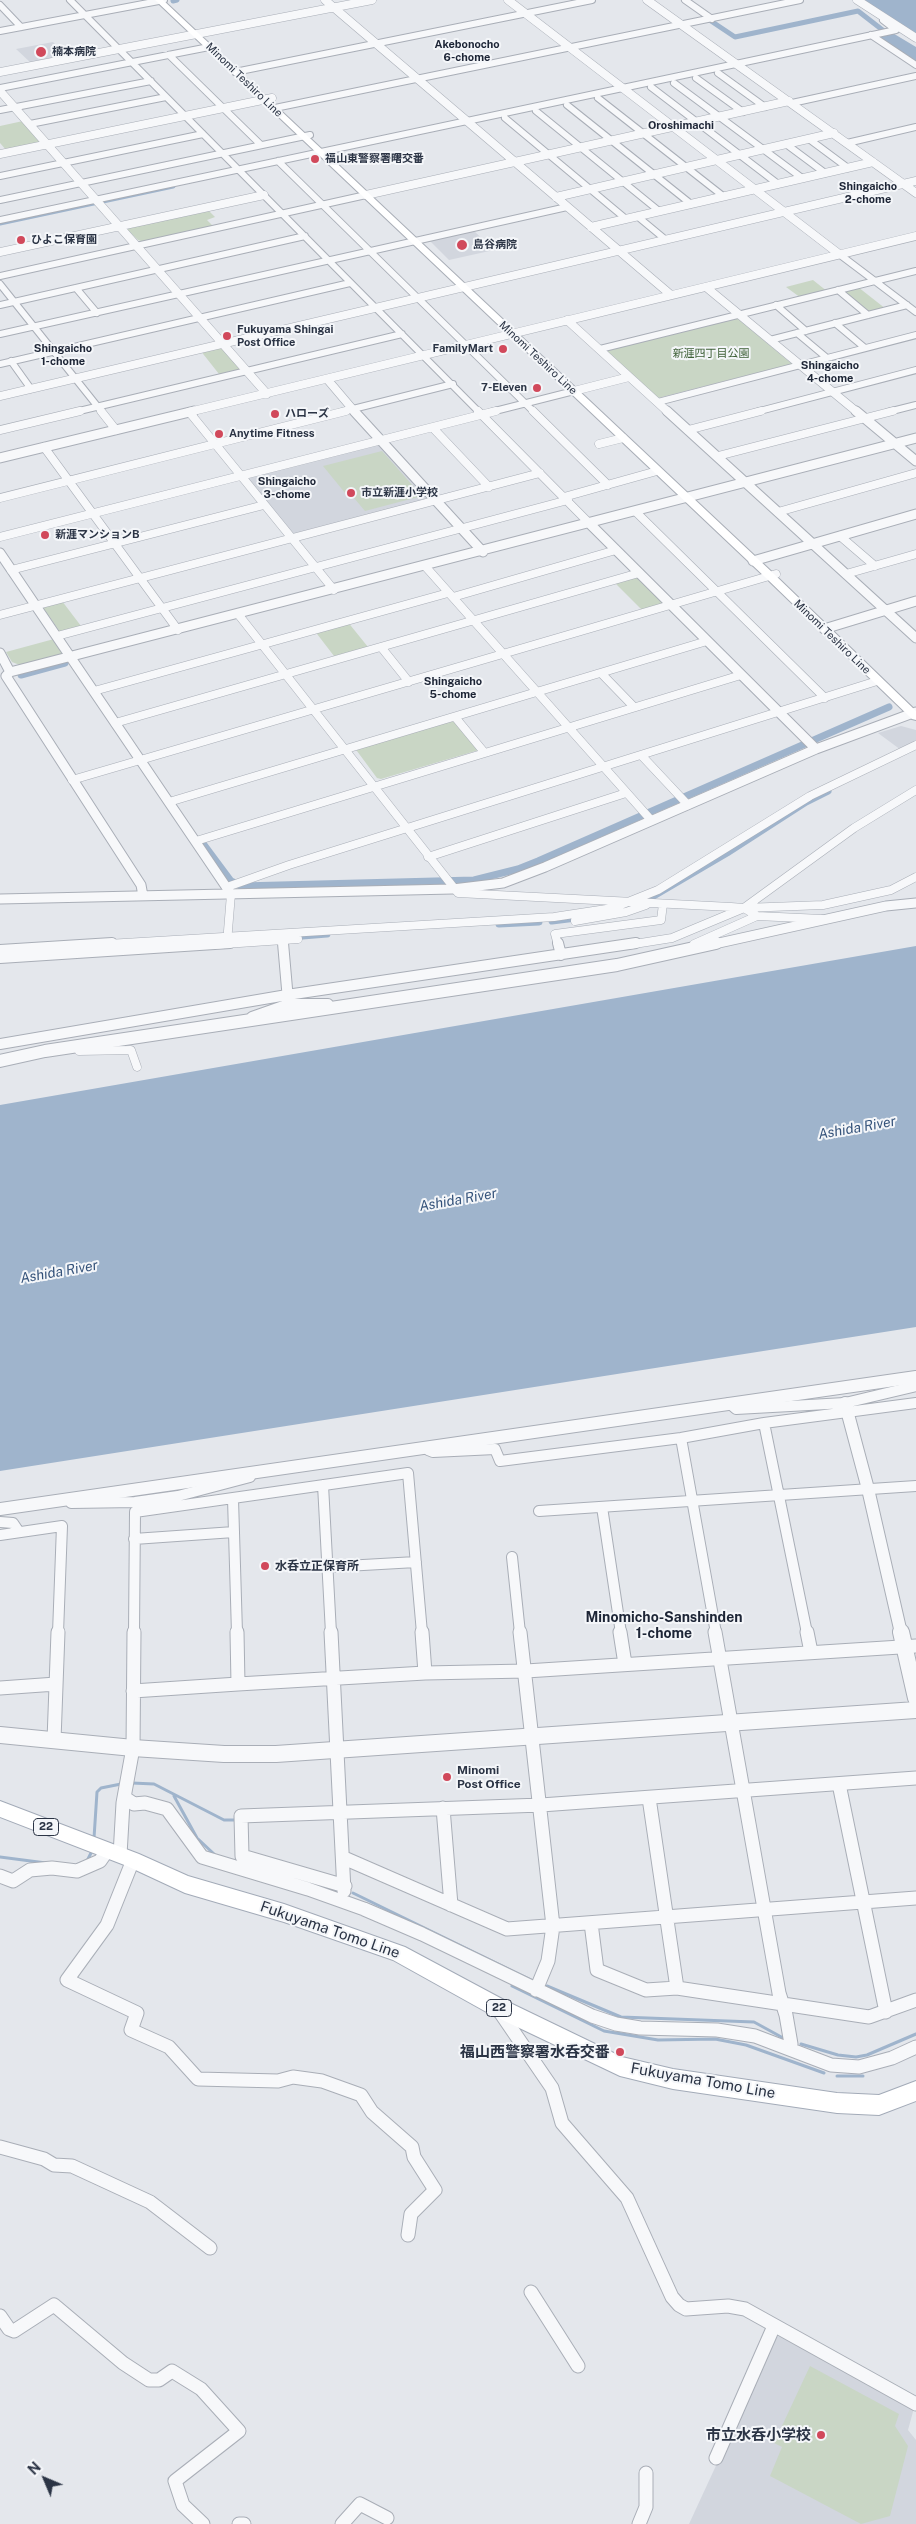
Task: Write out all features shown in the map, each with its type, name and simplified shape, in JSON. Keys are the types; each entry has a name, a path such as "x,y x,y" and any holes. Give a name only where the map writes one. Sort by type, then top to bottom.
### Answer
{"main road":[{"name":"Minomi Teshiro Line","path":"162,0 326,152 915,711"},
{"name":"Minomi Teshiro Line","path":"199,34 209,46 239,71"},
{"name":"Minomi Teshiro Line","path":"577,390 657,471 689,497"},
{"name":"Minomi Teshiro Line","path":"827,628 877,681 915,711"},
{"name":"Fukuyama Tomo Line","path":"0,1809 185,1884 284,1913 398,1953 497,2007 620,2066 673,2079 837,2103 879,2105 916,2092"}],"street":[{"path":"70,0 816,749"},
{"path":"0,31 162,0"},
{"path":"325,0 671,295"},
{"path":"0,72 372,0"},
{"path":"508,0 916,312"},
{"path":"239,71 592,0"},
{"path":"647,0 916,192"},
{"path":"685,0 712,19"},
{"path":"278,108 800,0"},
{"path":"857,0 916,40"},
{"path":"0,5 21,27"},
{"path":"881,15 879,17 893,30 916,40"},
{"path":"0,220 97,202 739,66 874,37 893,30"},
{"path":"874,37 916,65"},
{"path":"209,46 0,90 178,294 249,370 267,394"},
{"path":"169,55 262,145"},
{"path":"469,123 536,112 625,90 696,78 739,66"},
{"path":"718,73 765,106"},
{"path":"0,276 516,163 765,106 916,76"},
{"path":"696,78 742,112"},
{"path":"0,110 151,81"},
{"path":"674,82 802,178"},
{"path":"651,87 778,184"},
{"path":"30,124 166,97"},
{"path":"62,98 67,104"},
{"path":"598,98 723,196"},
{"path":"0,154 268,99"},
{"path":"567,105 691,204"},
{"path":"72,110 77,115"},
{"path":"536,112 659,211"},
{"path":"505,118 626,219"},
{"path":"847,143 916,127"},
{"path":"556,197 834,133"},
{"path":"0,176 203,134"},
{"path":"0,200 307,135"},
{"path":"809,139 848,168"},
{"path":"786,144 825,173"},
{"path":"591,227 873,162"},
{"path":"279,163 608,485"},
{"path":"0,396 916,181"},
{"path":"0,252 264,195"},
{"path":"0,334 568,207"},
{"path":"637,216 666,240"},
{"path":"0,305 305,236"},
{"path":"0,458 916,236"},
{"path":"600,349 916,271"},
{"path":"0,364 350,283"},
{"path":"0,284 116,430"},
{"path":"706,287 916,462"},
{"path":"76,288 97,313"},
{"path":"838,290 868,315"},
{"path":"776,306 806,331"},
{"path":"770,340 907,306"},
{"path":"567,320 916,638"},
{"path":"835,323 866,348"},
{"path":"796,333 827,358"},
{"path":"0,430 402,334"},
{"path":"658,402 916,335"},
{"path":"11,361 31,389"},
{"path":"688,430 916,370"},
{"path":"0,537 629,377"},
{"path":"327,379 380,441 482,552"},
{"path":"0,498 453,384"},
{"path":"718,456 916,405"},
{"path":"190,412 290,538 334,590"},
{"path":"433,428 489,486"},
{"path":"599,444 623,438"},
{"path":"6,675 916,438"},
{"path":"44,447 178,630"},
{"path":"57,636 460,528 657,471"},
{"path":"0,614 540,473"},
{"path":"778,512 916,473"},
{"path":"12,570 264,505"},
{"path":"636,512 826,698"},
{"path":"756,560 916,514"},
{"path":"840,536 875,566"},
{"path":"94,691 616,550"},
{"path":"0,553 229,891 227,940"},
{"path":"846,574 916,554"},
{"path":"425,566 651,820"},
{"path":"115,723 639,573"},
{"path":"72,780 773,575"},
{"path":"827,628 916,602"},
{"path":"238,614 458,893 744,908 823,905 891,890 916,877"},
{"path":"169,802 707,641"},
{"path":"381,647 409,682"},
{"path":"1,658 6,675 141,885 144,896"},
{"path":"601,673 634,707"},
{"path":"196,841 567,726 741,675"},
{"path":"229,891 407,829 877,681"},
{"path":"0,899 144,896 229,891 453,889 503,883 520,878 816,749 915,711"},
{"path":"455,717 484,752"},
{"path":"0,958 554,917 599,911 633,903 658,890 710,860 810,796 916,745"},
{"path":"642,756 688,805"},
{"path":"1,1047 672,938 744,908 860,824 916,790"},
{"path":"428,857 626,794"},
{"path":"503,883 508,896"},
{"path":"0,1061 71,1047 246,1022 665,956 886,906 916,901"},
{"path":"0,950 227,940 283,940 592,919 626,912 648,903"},
{"path":"561,955 555,934 661,920 662,904"},
{"path":"744,908 757,916"},
{"path":"665,956 757,916 828,919"},
{"path":"283,940 288,999"},
{"path":"246,1022 252,1017 288,999 342,1007"},
{"path":"71,1047 72,1051 131,1050 137,1067"},
{"path":"0,1509 916,1377"},
{"path":"422,1448 433,1452 495,1449 500,1461 681,1438 846,1407 916,1386"},
{"path":"728,1403 736,1409 846,1407 916,1403"},
{"path":"846,1407 911,1646 916,1698"},
{"path":"764,1423 812,1652"},
{"path":"681,1438 778,1993 791,2044"},
{"path":"135,1507 245,1479 258,1472"},
{"path":"60,1500 73,1504 135,1507 233,1498 408,1473 426,1673"},
{"path":"323,1485 344,1858 344,1890"},
{"path":"539,1511 916,1486"},
{"path":"233,1498 238,1684"},
{"path":"135,1507 133,1748 123,1803 109,1852 107,1925 67,1980 137,2013 131,2030 169,2047 198,2079 208,2082 278,2081 293,2077 322,2081 361,2095 372,2112 396,2130 412,2147 414,2157 435,2190 411,2214 408,2235"},
{"path":"602,1507 625,1664"},
{"path":"0,1522 13,1524 19,1532"},
{"path":"0,1535 62,1526 54,1740"},
{"path":"134,1539 234,1532"},
{"path":"512,1557 534,1737 553,1926 548,1961 536,1990"},
{"path":"328,1567 416,1562"},
{"path":"133,1692 426,1673 526,1671 911,1646"},
{"path":"0,1688 56,1684"},
{"path":"0,1734 133,1748 224,1754 338,1751 916,1710"},
{"path":"364,1909 344,1890 242,1856 242,1816 541,1805 916,1778"},
{"path":"839,1784 886,2012"},
{"path":"126,1788 134,1804 145,1802 167,1809 202,1857 308,1889 364,1909 422,1934 592,2016 616,2024 640,2028 718,2030 755,2036 782,2048 831,2065 859,2067 892,2058 916,2047"},
{"path":"649,1798 665,1917 677,1988"},
{"path":"443,1808 451,1905"},
{"path":"0,1876 14,1881 30,1870 52,1868 77,1871 90,1867 109,1852"},
{"path":"344,1858 507,1929 916,1898"},
{"path":"308,1889 344,1890"},
{"path":"591,1923 597,1970 646,1990 677,1988 869,2017 916,2000"},
{"path":"497,2007 552,2088 562,2123 627,2198 672,2296 678,2305 686,2309 738,2306 916,2404"},
{"path":"0,2146 44,2159 54,2165 72,2166 150,2202 210,2248"},
{"path":"531,2292 578,2366"},
{"path":"0,2316 9,2329 14,2331 54,2305 122,2363 149,2380 159,2380 172,2372 200,2389 214,2403 239,2431 175,2481 183,2505 203,2524"},
{"path":"716,2458 774,2326"},
{"path":"640,2524 646,2507 646,2473"},
{"path":"342,2524 360,2504 387,2518"},
{"path":"239,2524 244,2524"}],"shaded area":[{"name":"楠本病院","path":"53,42 67,56 31,63 16,49"},
{"name":"島谷病院","path":"473,230 494,250 449,260 429,240"},
{"name":"市立新涯小学校","path":"380,444 428,499 292,535 245,477"},
{"path":"901,726 916,730 916,743 901,750 878,733"},
{"name":"市立水呑小学校","path":"779,2336 914,2408 908,2430 916,2440 916,2524 689,2524 775,2338"}],"green space":[{"path":"23,121 41,144 7,151 0,143 0,126"},
{"path":"207,209 215,217 207,220 213,226 144,242 138,240 126,229 130,225"},
{"path":"813,280 828,292 801,298 786,287"},
{"path":"858,287 886,309 868,313 841,291"},
{"name":"新涯四丁目公園","path":"736,317 792,364 658,398 606,350"},
{"path":"224,345 245,368 219,374 200,350"},
{"path":"382,451 422,496 365,511 354,498 350,499 323,466"},
{"path":"637,576 665,603 642,610 614,582"},
{"path":"62,601 81,626 60,632 42,606"},
{"path":"347,621 368,647 334,656 314,630"},
{"path":"54,639 64,655 25,667 12,662 6,652"},
{"path":"450,717 479,750 381,779 377,778 354,747"},
{"path":"810,2366 899,2414 895,2426 908,2446 890,2516 861,2524 770,2476 782,2447 774,2443"}],"water":[{"path":"862,0 916,0 916,35"},
{"path":"891,32 916,47 916,62 876,36"},
{"name":"Ashida River","path":"916,946 916,1327 0,1471 0,1105"}],"waterway":[{"path":"173,1 177,0"},
{"path":"711,21 735,37 858,11 889,35"},
{"path":"0,223 173,186"},
{"path":"21,675 65,663"},
{"path":"202,842 231,881 241,886 474,880 518,869 538,861 889,707"},
{"path":"640,904 727,853 806,802 828,791"},
{"path":"552,921 584,917"},
{"path":"499,924 539,922"},
{"path":"290,937 327,934"},
{"path":"132,1783 154,1784 224,1820 236,1820"},
{"path":"94,1838 97,1792 101,1788 121,1784"},
{"path":"174,1796 197,1838 214,1854"},
{"path":"87,1861 92,1851"},
{"path":"0,1857 46,1863"},
{"path":"353,1893 531,1980"},
{"path":"512,1986 604,2031 658,2040 715,2039 746,2045 824,2073"},
{"path":"547,1986 621,2017 754,2022 785,2039"},
{"path":"801,2044 838,2055 856,2057 867,2055 916,2034"},
{"path":"837,2076 863,2076"}],"place":[{"name":"楠本病院","path":"41,52"},
{"name":"福山東警察署曙交番","path":"315,159"},
{"name":"ひよこ保育園","path":"21,240"},
{"name":"島谷病院","path":"462,245"},
{"name":"Fukuyama Shingai Post Office","path":"227,336"},
{"name":"FamilyMart","path":"503,349"},
{"name":"7-Eleven","path":"537,388"},
{"name":"ハローズ","path":"275,414"},
{"name":"Anytime Fitness","path":"219,434"},
{"name":"市立新涯小学校","path":"351,493"},
{"name":"新涯マンションB","path":"45,535"},
{"name":"水呑立正保育所","path":"265,1566"},
{"name":"Minomi Post Office","path":"447,1777"},
{"name":"福山西警察署水呑交番","path":"620,2052"},
{"name":"市立水呑小学校","path":"821,2435"}],"district":[{"name":"Akebonocho 6-chome","path":"467,51"},
{"name":"Oroshimachi","path":"681,126"},
{"name":"Shingaicho 2-chome","path":"868,193"},
{"name":"Shingaicho 1-chome","path":"63,355"},
{"name":"Shingaicho 4-chome","path":"830,372"},
{"name":"Shingaicho 3-chome","path":"287,488"},
{"name":"Shingaicho 5-chome","path":"453,688"},
{"name":"Minomicho-Sanshinden 1-chome","path":"664,1626"}]}
